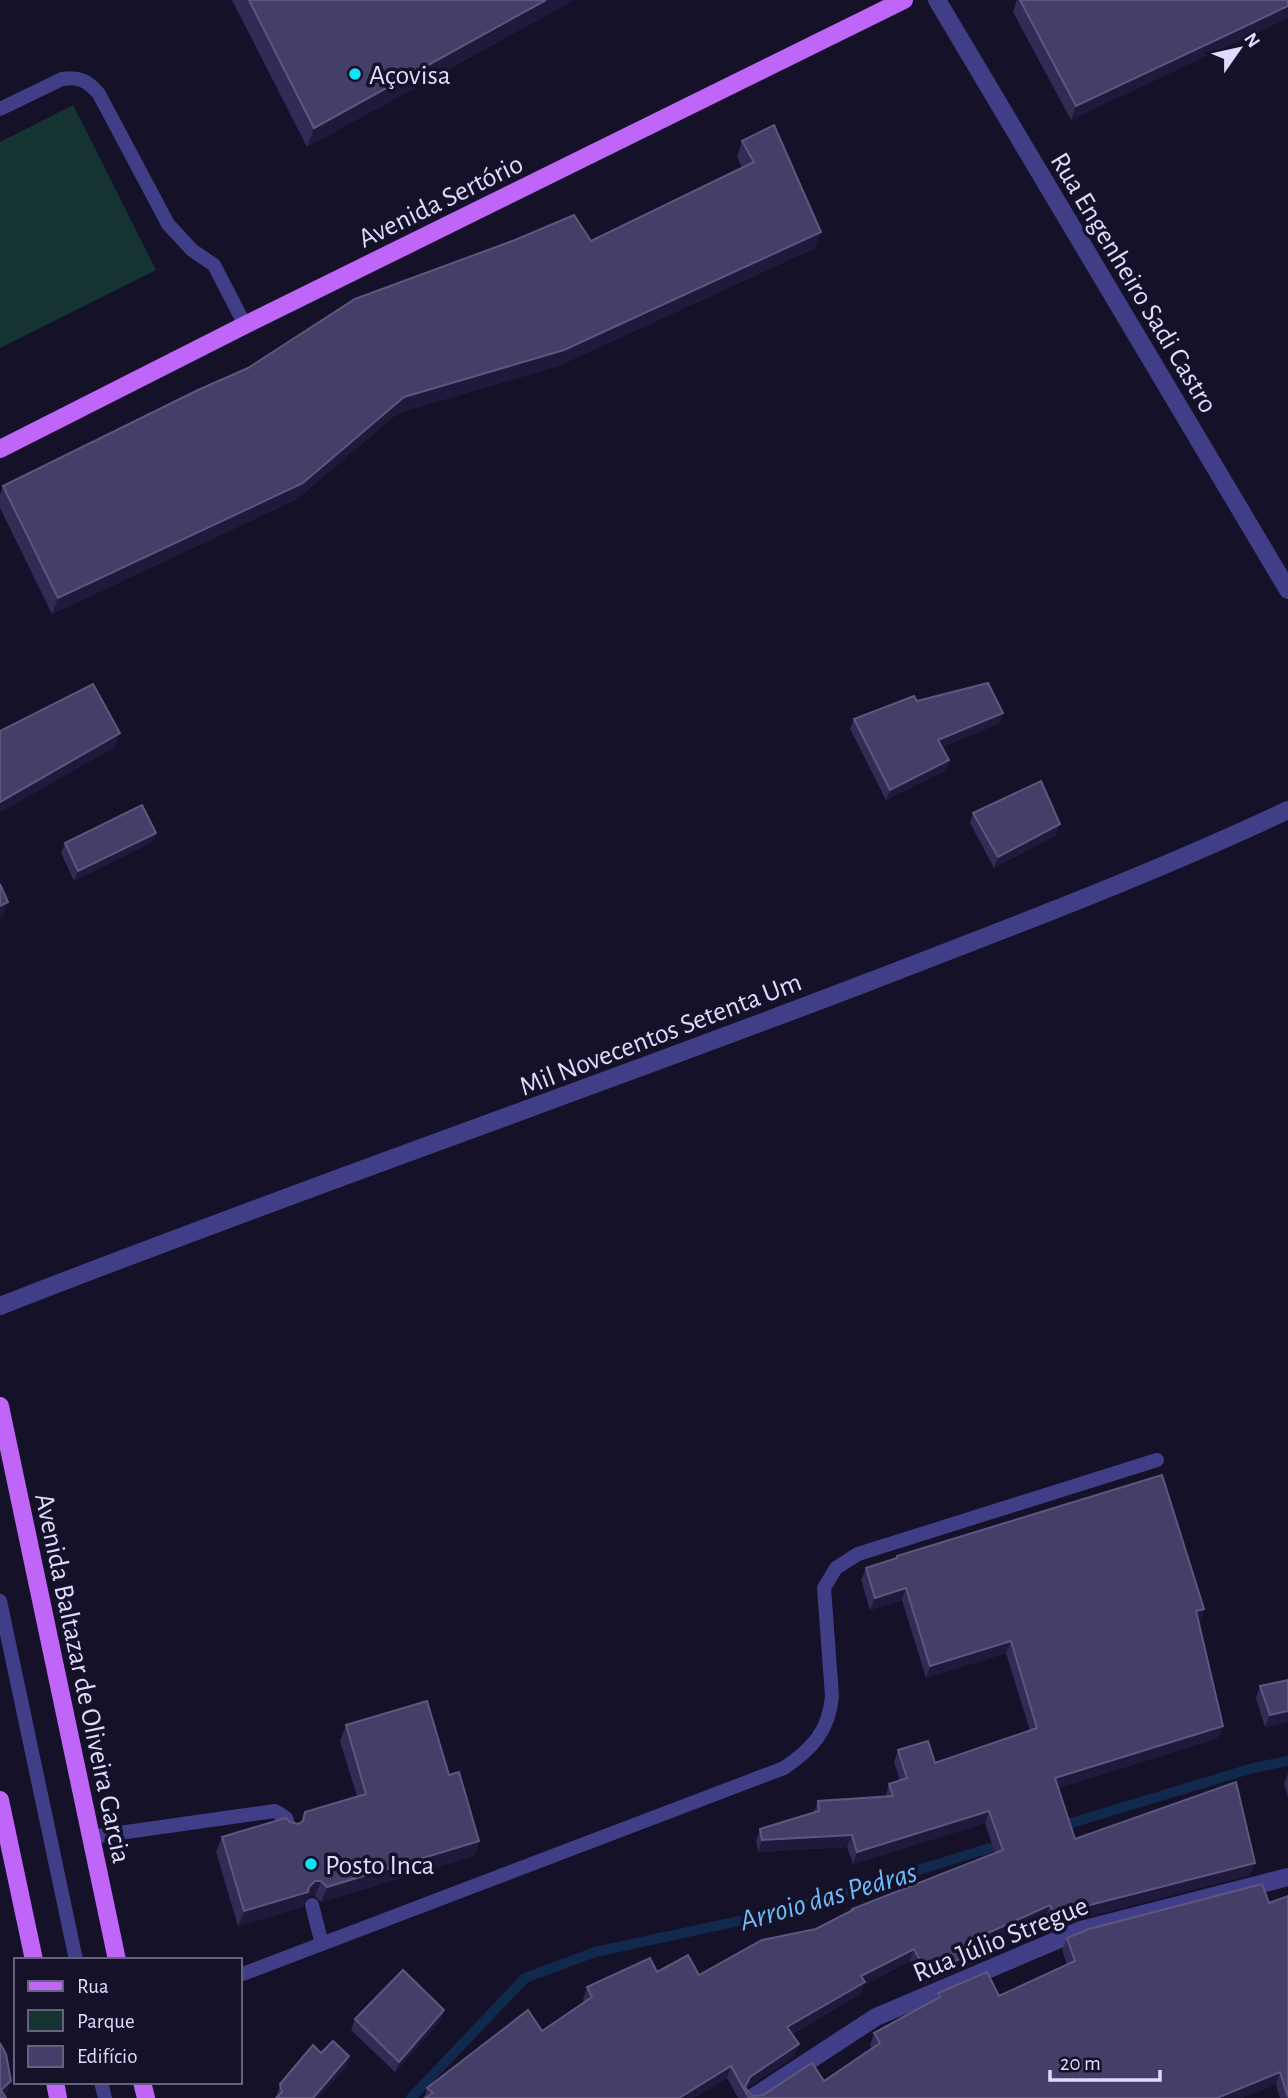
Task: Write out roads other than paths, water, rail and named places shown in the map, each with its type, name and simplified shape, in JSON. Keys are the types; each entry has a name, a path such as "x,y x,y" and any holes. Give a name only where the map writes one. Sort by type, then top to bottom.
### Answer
{"main road":[{"name":"Avenida Sertório","path":"0,449 246,324 904,0"},
{"name":"Avenida Baltazar de Oliveira Garcia","path":"0,1406 117,1958"},
{"path":"0,1800 34,1958"}],"street":[{"name":"Rua Engenheiro Sadi Castro","path":"937,0 1288,590"},
{"name":"Mil Novecentos Setenta Um","path":"0,1306 713,1042 998,932 1227,839 1288,810"},
{"name":"Rua Júlio Stregue","path":"752,2098 876,2017 1081,1930 1288,1877"}],"lane":[{"path":"0,109 61,79 72,77 90,84 99,94 168,224 192,250 214,265 246,324"},
{"path":"242,1974 785,1768 814,1743 827,1725 831,1712 824,1588 836,1568 858,1554 1157,1460"},
{"path":"0,1601 76,1958"},
{"path":"91,1837 275,1811 286,1818 290,1830"},
{"path":"312,1905 322,1944"}],"waterway":[{"name":"Arroio das Pedras","path":"1058,1827 1253,1768 1288,1761"},
{"name":"Arroio das Pedras","path":"411,2098 525,1978 595,1952 785,1911 1006,1843"}],"place":[{"name":"Açovisa","path":"355,74"},
{"name":"Posto Inca","path":"311,1864"}]}
